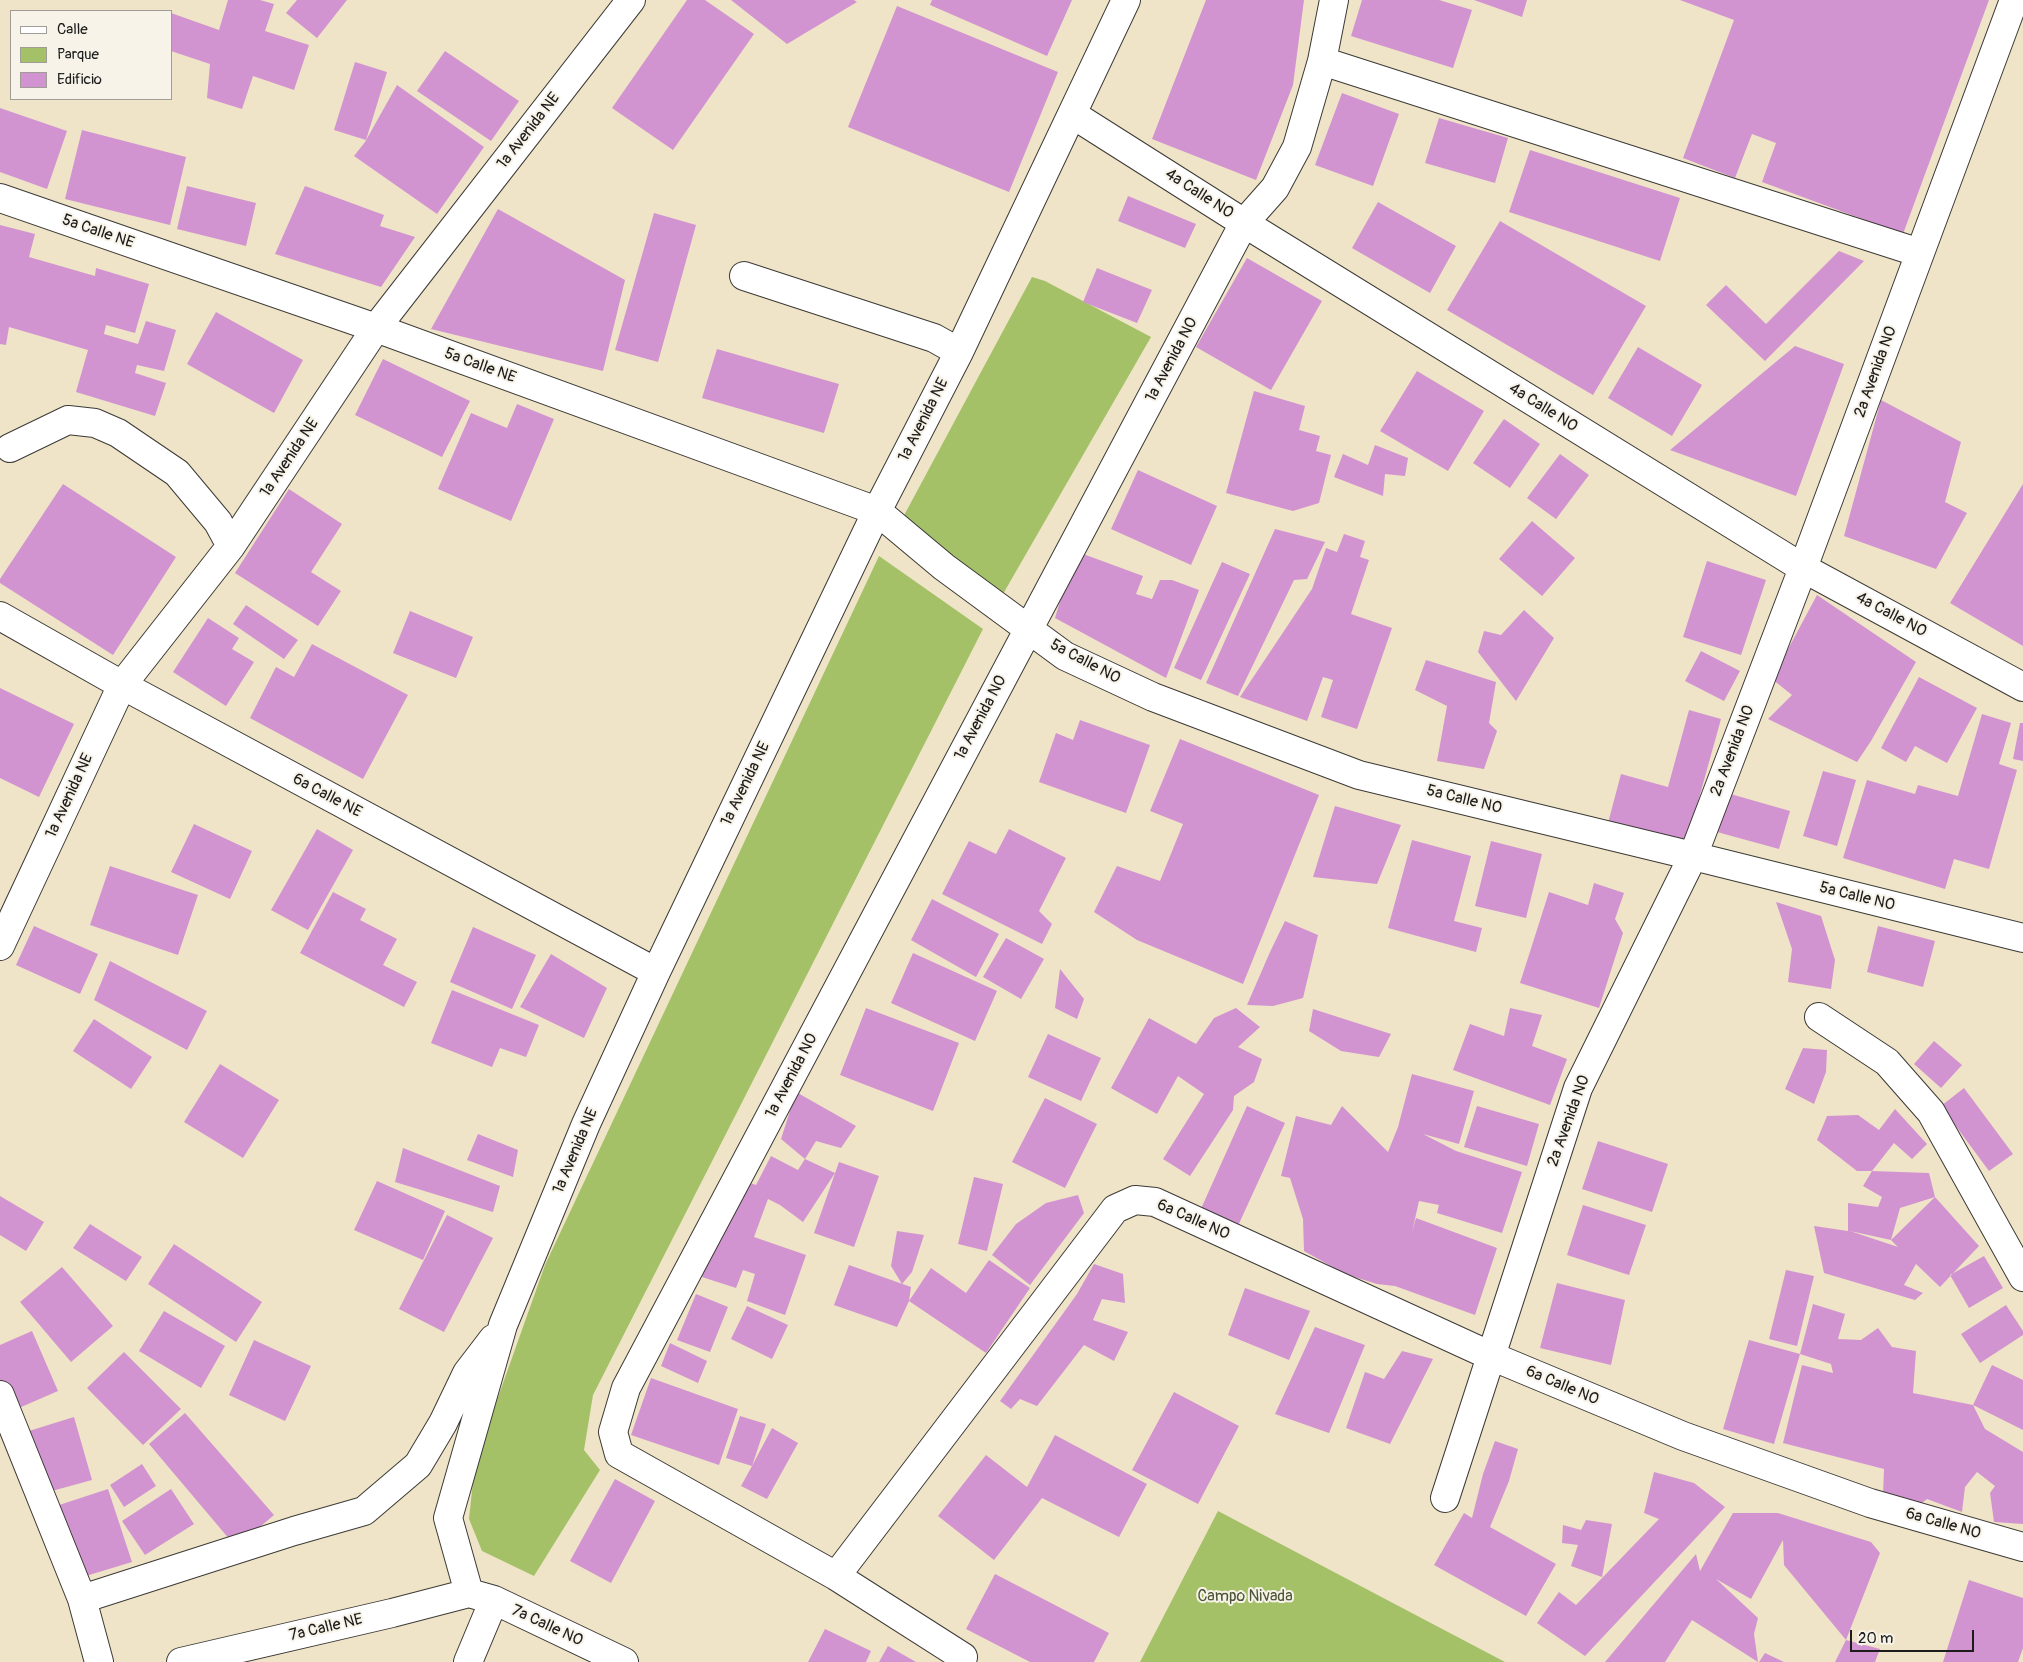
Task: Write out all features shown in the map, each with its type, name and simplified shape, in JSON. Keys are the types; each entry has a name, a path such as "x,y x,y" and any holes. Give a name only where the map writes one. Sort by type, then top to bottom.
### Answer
{"street":[{"name":"1a Avenida NE","path":"0,946 122,685 231,546 376,328 631,0"},
{"name":"1a Avenida NE","path":"482,1597 448,1518 503,1326 586,1124 656,972 877,511 959,352 1126,0"},
{"name":"1a Avenida NO","path":"836,1576 619,1454 613,1432 626,1388 1244,223 1275,188 1297,147 1322,61 1334,0"},
{"name":"2a Avenida NO","path":"1445,1498 1578,1088 1693,856 1803,568 2014,0"},
{"path":"1322,61 1920,254"},
{"name":"4a Calle NO","path":"1072,114 1244,223 1803,568 2023,687"},
{"name":"5a Calle NE","path":"0,198 376,328 877,511 944,566"},
{"path":"744,276 934,338 959,352"},
{"path":"10,448 68,420 95,422 118,433 177,473 218,522 231,546"},
{"name":"5a Calle NO","path":"944,566 1065,656 1153,697 1360,775 2023,938"},
{"name":"6a Calle NE","path":"0,616 122,685 656,972"},
{"path":"1819,1017 1887,1062 1931,1112 2023,1277"},
{"name":"6a Calle NO","path":"836,1576 1115,1209 1135,1200 1155,1202 1491,1356 1683,1436 1870,1503 2023,1547"},
{"path":"82,1599 294,1531 364,1511 418,1465 443,1422 467,1374 503,1326"},
{"path":"0,1395 82,1599 99,1662"},
{"path":"836,1576 963,1657"},
{"path":"468,1662 482,1597"},
{"name":"7a Calle NE","path":"181,1662 392,1613 482,1597"},
{"name":"7a Calle NO","path":"482,1597 624,1662"}],"green space":[{"path":"1032,277 1045,281 1151,337 1003,594 901,521"},
{"path":"879,556 983,629 593,1395 584,1450 600,1470 534,1576 482,1551 469,1519 475,1462 545,1265"},
{"name":"Campo Nivada","path":"1218,1511 1505,1662 1140,1662"}],"building":[{"path":"228,0 260,0 274,4 265,31 309,45 294,90 253,76 242,109 207,98 210,64 172,51 172,13 219,30"},
{"path":"297,0 347,0 317,38 286,13"},
{"path":"687,0 705,0 754,34 673,150 612,108"},
{"path":"731,0 854,0 857,2 787,44"},
{"path":"932,0 1072,0 1047,56 930,5"},
{"path":"1206,0 1304,0 1293,85 1256,180 1152,139"},
{"path":"1362,0 1439,0 1472,10 1453,68 1351,36"},
{"path":"1474,0 1527,0 1522,17"},
{"path":"1680,0 1989,0 1903,234 1762,182 1776,143 1752,134 1735,178 1683,158 1734,20"},
{"path":"897,6 1058,72 1009,192 848,127"},
{"path":"445,51 519,101 491,141 417,91"},
{"path":"355,62 387,72 366,140 334,130"},
{"path":"397,85 484,147 437,214 354,156 365,142"},
{"path":"1342,93 1399,114 1373,186 1315,165"},
{"path":"0,108 67,131 47,189 0,172"},
{"path":"1439,118 1508,138 1495,183 1425,163"},
{"path":"82,130 186,157 170,225 65,199"},
{"path":"1530,150 1680,198 1660,261 1509,212"},
{"path":"187,186 256,203 246,246 177,229"},
{"path":"305,186 384,215 380,226 415,237 381,287 275,254"},
{"path":"1128,196 1196,224 1185,248 1118,221"},
{"path":"1378,202 1456,246 1430,293 1352,248"},
{"path":"498,209 625,280 603,371 431,329"},
{"path":"654,213 696,225 658,362 615,350"},
{"path":"1500,221 1646,306 1593,395 1447,310"},
{"path":"0,225 35,234 29,257 95,276 96,268 149,284 135,333 106,325 104,334 138,344 146,321 176,330 164,371 137,365 135,373 166,383 155,416 76,392 88,350 9,327 6,345 0,344"},
{"path":"1839,251 1864,261 1765,361 1706,305 1726,285 1766,324"},
{"path":"1247,258 1322,301 1271,390 1196,347"},
{"path":"1097,268 1152,290 1137,323 1083,302"},
{"path":"216,312 303,360 274,413 187,364"},
{"path":"1795,346 1844,364 1796,496 1670,450"},
{"path":"1638,347 1702,385 1672,436 1608,398"},
{"path":"717,349 839,384 824,433 702,398"},
{"path":"383,359 470,401 442,457 355,415"},
{"path":"1417,371 1484,411 1448,471 1380,431"},
{"path":"1254,391 1305,406 1299,430 1320,436 1316,451 1331,455 1319,503 1293,511 1226,493"},
{"path":"1881,400 1961,442 1945,502 1967,513 1936,569 1844,536"},
{"path":"517,404 554,419 511,521 438,489 471,413 507,428"},
{"path":"1504,419 1540,444 1510,488 1473,463"},
{"path":"1375,445 1408,458 1405,476 1385,474 1383,496 1334,477 1343,454 1368,465"},
{"path":"1560,454 1589,475 1556,519 1527,498"},
{"path":"1138,470 1217,506 1191,565 1111,529"},
{"path":"63,484 176,557 113,655 0,583 0,579"},
{"path":"2023,484 2023,646 1950,603"},
{"path":"289,489 342,524 311,572 341,591 318,626 235,573"},
{"path":"1532,521 1575,558 1542,596 1499,559"},
{"path":"1275,529 1325,542 1307,579 1294,580 1238,696 1206,683"},
{"path":"1344,534 1365,541 1360,557 1369,560 1351,614 1392,628 1357,729 1321,717 1333,680 1323,677 1307,721 1240,697 1312,589 1326,548 1337,552"},
{"path":"1075,551 1143,576 1136,594 1152,599 1160,580 1172,580 1199,590 1166,678 1055,618"},
{"path":"1707,561 1766,580 1741,655 1683,637"},
{"path":"1222,562 1250,574 1201,680 1174,668"},
{"path":"1817,595 1916,662 1857,762 1768,719 1792,695 1772,679"},
{"path":"246,605 298,640 284,659 233,624"},
{"path":"1524,610 1554,638 1516,701 1478,652 1484,631 1501,635"},
{"path":"410,611 473,637 456,678 393,653"},
{"path":"208,618 239,638 232,649 254,662 226,706 173,672"},
{"path":"312,644 408,695 363,779 250,718 276,667 294,677"},
{"path":"1701,651 1740,671 1724,701 1685,681"},
{"path":"1426,660 1496,682 1489,723 1497,731 1484,769 1437,761 1447,706 1415,690"},
{"path":"1919,677 1977,708 1947,763 1915,746 1906,762 1881,748"},
{"path":"0,688 74,724 39,797 0,778"},
{"path":"1689,710 1721,719 1686,845 1608,823 1621,774 1668,787"},
{"path":"1982,714 2011,723 1999,764 2017,770 1989,869 1954,859 1945,889 1843,858 1867,780 1915,794 1918,785 1958,796"},
{"path":"1080,720 1150,745 1126,813 1039,782 1056,733 1073,740"},
{"path":"2020,723 2023,723 2023,761 2013,759"},
{"path":"1180,739 1319,795 1243,984 1137,940 1094,912 1117,866 1160,881 1183,824 1150,811"},
{"path":"1823,771 1856,780 1837,846 1803,836"},
{"path":"1727,793 1790,811 1779,849 1717,832"},
{"path":"1335,806 1401,825 1377,884 1313,877"},
{"path":"194,824 252,851 230,899 171,872"},
{"path":"317,829 353,850 308,930 271,910"},
{"path":"1009,829 1066,858 1039,911 1052,924 1042,944 942,894 969,841 996,854"},
{"path":"1412,840 1471,856 1454,921 1482,928 1476,952 1388,928"},
{"path":"1491,841 1542,854 1526,918 1475,906"},
{"path":"110,866 198,895 178,955 90,925"},
{"path":"1594,883 1624,893 1615,919 1623,933 1599,1008 1520,983 1549,892 1588,905"},
{"path":"333,892 366,909 360,920 397,939 383,965 417,982 404,1007 300,953"},
{"path":"932,899 999,934 976,977 911,940"},
{"path":"1776,902 1821,916 1835,960 1831,989 1788,982 1792,949"},
{"path":"1285,921 1318,935 1303,998 1273,1006 1247,1005 1270,952"},
{"path":"34,926 98,954 80,994 16,965"},
{"path":"1878,926 1935,941 1923,987 1867,972"},
{"path":"473,927 536,955 512,1009 450,982"},
{"path":"1006,938 1044,959 1021,999 983,977"},
{"path":"913,953 997,991 975,1041 891,1003"},
{"path":"551,954 607,988 584,1038 520,1007"},
{"path":"110,961 207,1011 187,1050 94,1000"},
{"path":"1060,969 1084,999 1077,1019 1055,1008"},
{"path":"452,990 539,1025 526,1057 500,1048 492,1067 431,1043"},
{"path":"866,1008 959,1043 933,1111 840,1075"},
{"path":"1236,1008 1260,1027 1238,1047 1262,1059 1254,1082 1234,1096 1233,1110 1190,1176 1163,1159 1204,1094 1178,1076 1157,1114 1111,1088 1149,1018 1196,1044 1214,1018"},
{"path":"1510,1008 1542,1015 1532,1046 1567,1059 1550,1105 1453,1070 1470,1024 1504,1036"},
{"path":"1313,1009 1391,1034 1379,1057 1341,1051 1309,1031"},
{"path":"94,1019 152,1057 131,1089 73,1051"},
{"path":"1048,1034 1101,1058 1081,1101 1028,1077"},
{"path":"1934,1041 1962,1065 1941,1088 1914,1064"},
{"path":"1803,1048 1827,1050 1826,1072 1814,1104 1785,1089"},
{"path":"220,1064 279,1100 243,1158 184,1122"},
{"path":"1412,1074 1474,1091 1459,1144 1423,1134 1456,1151 1522,1172 1502,1233 1437,1213 1439,1205 1419,1201 1412,1232 1416,1218 1497,1248 1475,1315 1395,1286 1377,1284 1345,1274 1304,1251 1303,1219 1290,1178 1281,1176 1296,1116 1331,1125 1342,1106 1388,1152 1398,1127"},
{"path":"1964,1088 2013,1154 1989,1171 1941,1106"},
{"path":"796,1092 856,1126 841,1148 816,1141 805,1159 781,1139"},
{"path":"1045,1098 1097,1124 1065,1188 1012,1162"},
{"path":"1247,1106 1285,1123 1237,1228 1200,1211"},
{"path":"1477,1106 1539,1124 1527,1166 1464,1147"},
{"path":"1895,1109 1927,1144 1912,1159 1894,1143 1872,1171 1857,1171 1817,1140 1827,1116 1858,1115 1879,1130"},
{"path":"478,1134 518,1150 513,1177 467,1160"},
{"path":"1598,1141 1668,1164 1652,1212 1582,1189"},
{"path":"403,1148 500,1186 493,1212 395,1182"},
{"path":"771,1156 798,1170 805,1159 835,1173 803,1222 780,1205 768,1199 754,1237 806,1255 785,1315 747,1301 755,1274 743,1270 736,1288 702,1277 736,1178 756,1185"},
{"path":"839,1162 879,1176 854,1247 814,1233"},
{"path":"1872,1171 1929,1173 1935,1197 1979,1246 1940,1287 1916,1264 1904,1285 1923,1293 1915,1300 1824,1273 1814,1226 1848,1231 1848,1203 1878,1207 1882,1197 1863,1186","holes":["1935,1197 1891,1240 1900,1208","1850,1231 1891,1240 1898,1247"]},
{"path":"974,1177 1003,1184 987,1251 958,1244"},
{"path":"377,1181 445,1211 423,1260 354,1230"},
{"path":"1078,1195 1084,1213 1030,1285 992,1255 1016,1224 1046,1203"},
{"path":"0,1196 44,1222 26,1251 0,1235"},
{"path":"1583,1205 1646,1225 1629,1275 1567,1255"},
{"path":"447,1215 493,1238 444,1332 399,1309"},
{"path":"90,1224 142,1257 126,1281 73,1248"},
{"path":"897,1231 924,1235 912,1272 902,1284 891,1266"},
{"path":"174,1244 262,1302 236,1342 148,1284"},
{"path":"1984,1256 2003,1288 1969,1308 1950,1275"},
{"path":"989,1260 1030,1288 986,1353 909,1301 931,1268 966,1293"},
{"path":"1094,1264 1123,1274 1125,1303 1102,1299 1093,1320 1128,1332 1114,1361 1084,1345 1037,1406 1020,1399 1011,1409 1000,1401 1077,1294"},
{"path":"849,1265 911,1287 909,1301 897,1327 834,1305"},
{"path":"62,1267 113,1326 71,1362 20,1302"},
{"path":"1786,1270 1814,1276 1797,1346 1769,1339"},
{"path":"1557,1283 1625,1300 1611,1365 1540,1348"},
{"path":"1245,1288 1310,1311 1289,1360 1228,1335"},
{"path":"696,1294 728,1307 710,1352 677,1340"},
{"path":"1813,1304 1845,1314 1838,1339 1861,1340 1878,1328 1892,1347 1916,1351 1913,1393 1973,1405 1985,1429 2023,1452 2023,1524 1994,1522 1990,1493 1995,1486 1977,1472 1965,1487 1962,1512 1927,1499 1917,1507 1883,1495 1884,1469 1783,1443 1802,1365 1833,1373 1831,1364 1800,1354"},
{"path":"2006,1305 2023,1331 2023,1335 1980,1363 1961,1334"},
{"path":"747,1306 788,1325 772,1359 731,1339"},
{"path":"164,1311 225,1346 201,1388 139,1351"},
{"path":"1315,1327 1365,1345 1329,1433 1275,1414"},
{"path":"32,1331 58,1391 12,1411 0,1385 0,1345"},
{"path":"254,1340 311,1366 285,1421 229,1395"},
{"path":"1749,1340 1800,1354 1774,1444 1723,1429"},
{"path":"670,1343 707,1361 698,1383 661,1366"},
{"path":"1402,1351 1433,1359 1390,1444 1346,1428 1365,1372 1384,1379"},
{"path":"124,1352 181,1409 143,1445 87,1388"},
{"path":"1992,1365 2023,1380 2023,1430 1973,1405"},
{"path":"651,1378 738,1409 719,1465 631,1435"},
{"path":"1174,1392 1239,1426 1198,1504 1132,1470"},
{"path":"185,1413 274,1515 236,1547 149,1444"},
{"path":"740,1416 766,1424 752,1466 726,1458"},
{"path":"74,1417 92,1480 41,1494 16,1435"},
{"path":"772,1428 798,1443 767,1499 741,1486"},
{"path":"1055,1435 1147,1484 1119,1537 1042,1498 994,1560 938,1516 986,1455 1027,1487"},
{"path":"1495,1441 1518,1449 1509,1481 1490,1527 1556,1564 1526,1616 1434,1565 1464,1513 1472,1518 1483,1474"},
{"path":"142,1464 156,1486 124,1507 110,1485"},
{"path":"1654,1472 1694,1483 1725,1507 1585,1656 1537,1623 1559,1592 1576,1605 1659,1519 1644,1513"},
{"path":"615,1479 655,1501 611,1583 570,1561"},
{"path":"108,1489 132,1562 76,1579 53,1507"},
{"path":"171,1489 194,1524 145,1555 122,1521"},
{"path":"1733,1513 1778,1513 1871,1542 1880,1553 1846,1640 1784,1565 1783,1540 1751,1599 1716,1579 1758,1618 1754,1634 1758,1662 1692,1620 1665,1662 1605,1662 1696,1554 1700,1571"},
{"path":"1586,1520 1612,1524 1602,1577 1571,1566 1578,1545 1562,1543 1563,1525 1581,1530"},
{"path":"995,1574 1109,1633 1094,1662 1030,1662 966,1629"},
{"path":"1969,1580 2023,1598 2023,1648 2018,1662 1943,1662"},
{"path":"825,1629 871,1651 866,1662 808,1662"},
{"path":"1846,1640 1880,1649 1875,1662 1835,1662"},
{"path":"888,1646 916,1662 879,1662"},
{"path":"1765,1653 1784,1662 1759,1662"}]}
